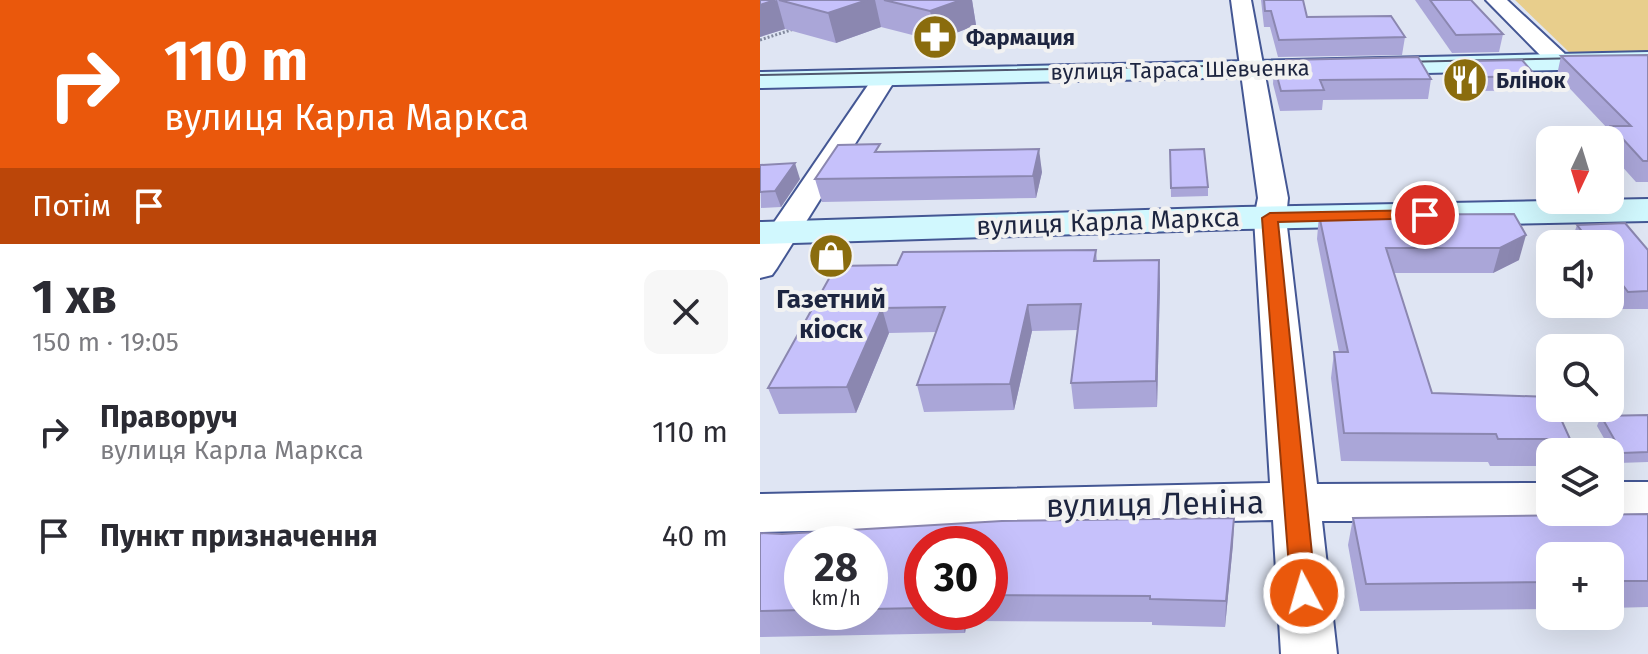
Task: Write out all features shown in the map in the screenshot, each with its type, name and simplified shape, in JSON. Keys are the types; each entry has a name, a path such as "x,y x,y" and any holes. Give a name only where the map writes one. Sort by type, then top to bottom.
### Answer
{"main road":[{"name":"вулиця Тараса Шевченка","path":"760,80 1648,60"},
{"name":"вулиця Карла Маркса","path":"772,233 1648,210"}],"street":[{"path":"1241,0 1273,198 1270,218 1309,654"},
{"path":"1496,0 1556,58 1554,62"},
{"path":"760,268 772,233 885,77"},
{"name":"вулиця Леніна","path":"760,513 1295,501 1536,502"},
{"path":"1624,501 1648,501"}],"path":[{"path":"760,40 800,26"}],"shaded area":[{"path":"1515,0 1648,0 1648,53 1570,53"}],"building":[{"path":"779,0 867,0 828,13"},
{"path":"884,0 961,0 930,11"},
{"path":"1264,0 1303,0 1307,17 1391,16 1405,37 1279,40 1271,11 1265,11"},
{"path":"1430,0 1471,0 1503,34 1456,35"},
{"path":"1648,55 1648,161 1643,161 1624,140 1624,126 1631,126 1561,56"},
{"path":"1418,57 1431,79 1320,80 1324,90 1281,91 1274,65 1287,65 1286,60"},
{"path":"1522,60 1536,76 1484,77 1471,61"},
{"path":"880,144 875,152 1039,149 1033,176 815,179 838,145"},
{"path":"1204,149 1208,187 1171,188 1170,150"},
{"path":"795,163 775,191 760,192 760,165"},
{"path":"1514,214 1526,235 1500,248 1386,248 1432,393 1536,397 1536,422 1562,422 1570,438 1498,439 1496,434 1344,433 1334,352 1348,352 1319,215"},
{"path":"1625,223 1648,250 1648,291 1628,292 1624,287 1624,230 1581,230 1577,225"},
{"path":"1096,250 1094,261 1159,260 1156,381 1071,383 1081,304 1028,305 1010,384 917,385 945,307 882,308 847,387 768,388 836,266 897,265 903,252"},
{"path":"1648,415 1648,452 1624,453 1624,438 1613,438 1604,422 1624,422 1624,416"},
{"path":"1624,514 1648,514 1648,581 1624,581 1624,542 1536,542 1536,582 1366,584 1353,518 1536,516 1536,526 1624,526"},
{"path":"1234,518 1226,601 1150,599 1150,596 1008,595 1008,526 917,526 1002,521"},
{"path":"904,527 904,608 888,609 888,528"},
{"path":"760,533 782,534 784,610 760,611"}],"tram line":[{"path":"1400,62 1584,58"},
{"path":"760,75 1308,64"}],"place":[{"name":"Фармация","path":"935,37"},
{"name":"Блінок","path":"1465,80"},
{"name":"Газетний кіоск","path":"831,256"}],"route":[{"path":"1304,593 1270,218 1425,215"}]}
